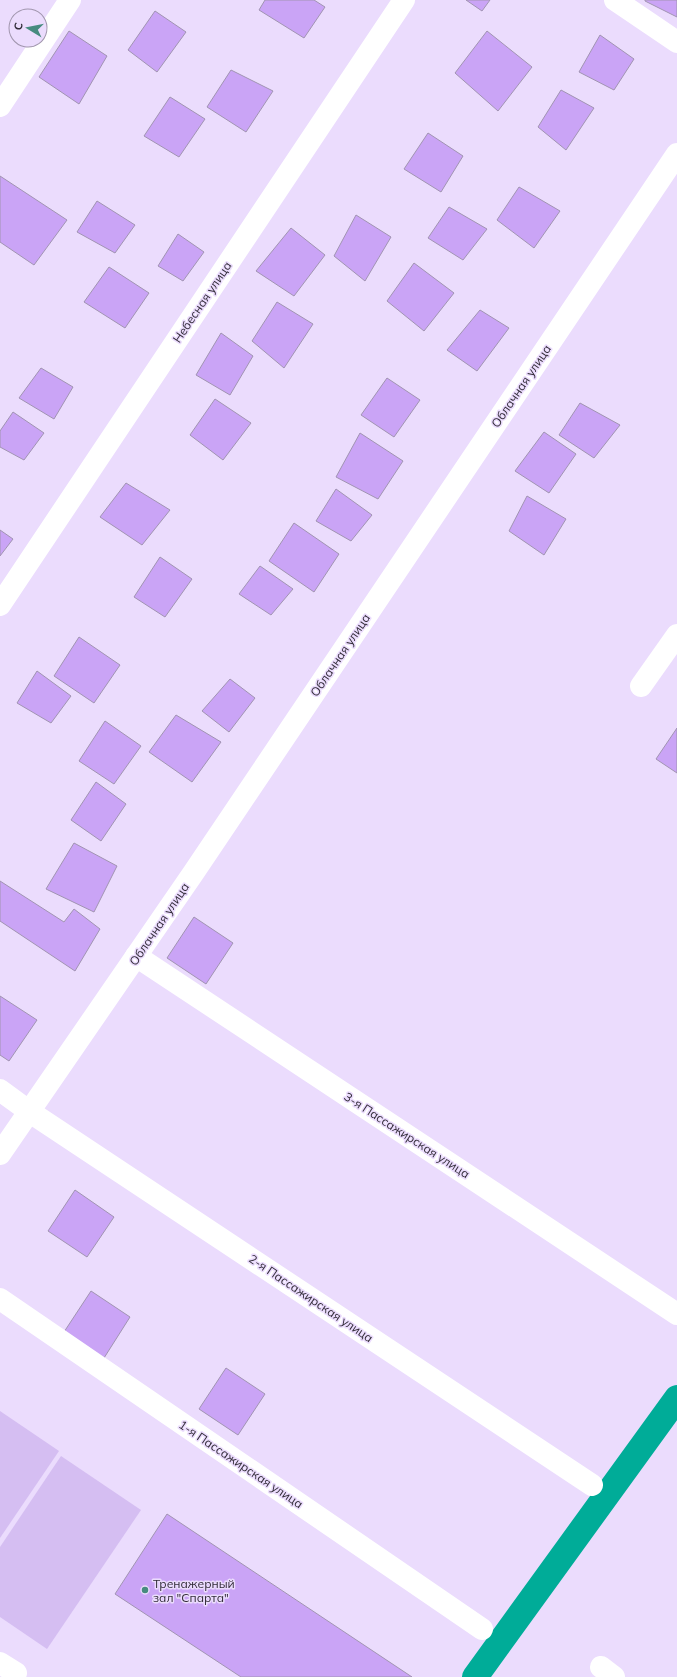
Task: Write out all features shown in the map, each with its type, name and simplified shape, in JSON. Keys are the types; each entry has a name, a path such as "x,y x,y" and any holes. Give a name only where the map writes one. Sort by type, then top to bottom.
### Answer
{"street":[{"path":"0,106 70,0"},
{"name":"Небесная улица","path":"0,605 404,0"},
{"path":"615,0 677,42"},
{"name":"Облачная улица","path":"0,1154 136,956 677,154"},
{"path":"641,686 677,635"},
{"name":"3-я Пассажирская улица","path":"136,956 677,1314"},
{"name":"2-я Пассажирская улица","path":"0,1090 30,1112 592,1485"},
{"name":"1-я Пассажирская улица","path":"0,1299 482,1629"},
{"path":"0,1663 16,1673 13,1677"}],"shaded area":[{"path":"0,1411 59,1451 0,1538"},
{"path":"61,1456 141,1510 47,1649 0,1617 0,1547"}],"building":[{"path":"265,0 314,0 325,7 304,38 259,10"},
{"path":"466,0 490,0 482,11"},
{"path":"677,0 677,17 645,1"},
{"path":"155,11 186,32 157,72 128,50"},
{"path":"69,31 107,56 79,104 39,77"},
{"path":"487,31 532,67 498,111 455,73"},
{"path":"600,35 634,59 614,90 579,72"},
{"path":"231,70 273,91 246,132 207,107"},
{"path":"561,90 594,108 566,150 538,127"},
{"path":"170,97 205,119 179,157 144,136"},
{"path":"428,133 463,156 441,192 404,169"},
{"path":"0,176 67,220 34,265 0,242"},
{"path":"519,187 560,211 534,248 497,220"},
{"path":"97,201 135,225 115,253 77,232"},
{"path":"449,207 487,229 463,260 428,238"},
{"path":"356,215 391,237 365,281 334,256"},
{"path":"291,228 325,255 294,296 256,271"},
{"path":"178,234 204,252 183,281 158,266"},
{"path":"414,263 454,293 424,331 387,301"},
{"path":"109,267 149,293 125,328 84,302"},
{"path":"277,302 313,324 284,368 252,341"},
{"path":"480,310 509,328 477,371 447,350"},
{"path":"221,333 253,356 230,395 196,375"},
{"path":"41,368 73,387 54,419 19,398"},
{"path":"387,378 420,400 394,437 361,415"},
{"path":"215,399 251,423 223,460 190,435"},
{"path":"580,403 620,425 594,458 559,435"},
{"path":"13,412 44,433 24,460 0,447 0,431"},
{"path":"544,432 576,454 549,493 515,471"},
{"path":"360,433 403,461 378,499 336,477"},
{"path":"126,483 170,510 142,545 100,517"},
{"path":"336,489 372,515 351,541 316,521"},
{"path":"527,496 566,519 544,555 509,531"},
{"path":"294,523 339,554 314,592 269,561"},
{"path":"0,530 13,539 0,556"},
{"path":"160,557 192,579 165,617 134,597"},
{"path":"260,566 293,589 271,615 239,594"},
{"path":"79,637 120,665 94,703 54,676"},
{"path":"37,671 71,696 51,723 17,703"},
{"path":"230,679 255,698 229,732 202,711"},
{"path":"176,715 221,742 192,782 149,752"},
{"path":"105,721 141,746 114,784 79,761"},
{"path":"677,728 677,773 656,759"},
{"path":"96,782 126,804 101,841 71,820"},
{"path":"74,843 117,866 94,912 46,889"},
{"path":"0,881 64,922 74,909 100,929 75,971 0,921"},
{"path":"194,917 233,943 206,984 167,958"},
{"path":"0,996 37,1020 9,1061 0,1055"},
{"path":"75,1190 114,1217 87,1257 48,1231"},
{"path":"91,1291 130,1317 104,1358 64,1332"},
{"path":"226,1368 265,1394 238,1435 199,1409"},
{"path":"167,1514 412,1677 241,1677 115,1594"}],"waterway":[{"path":"475,1677 677,1398"}],"place":[{"name":"Тренажерный зал \"Спарта\"","path":"145,1590"}]}
